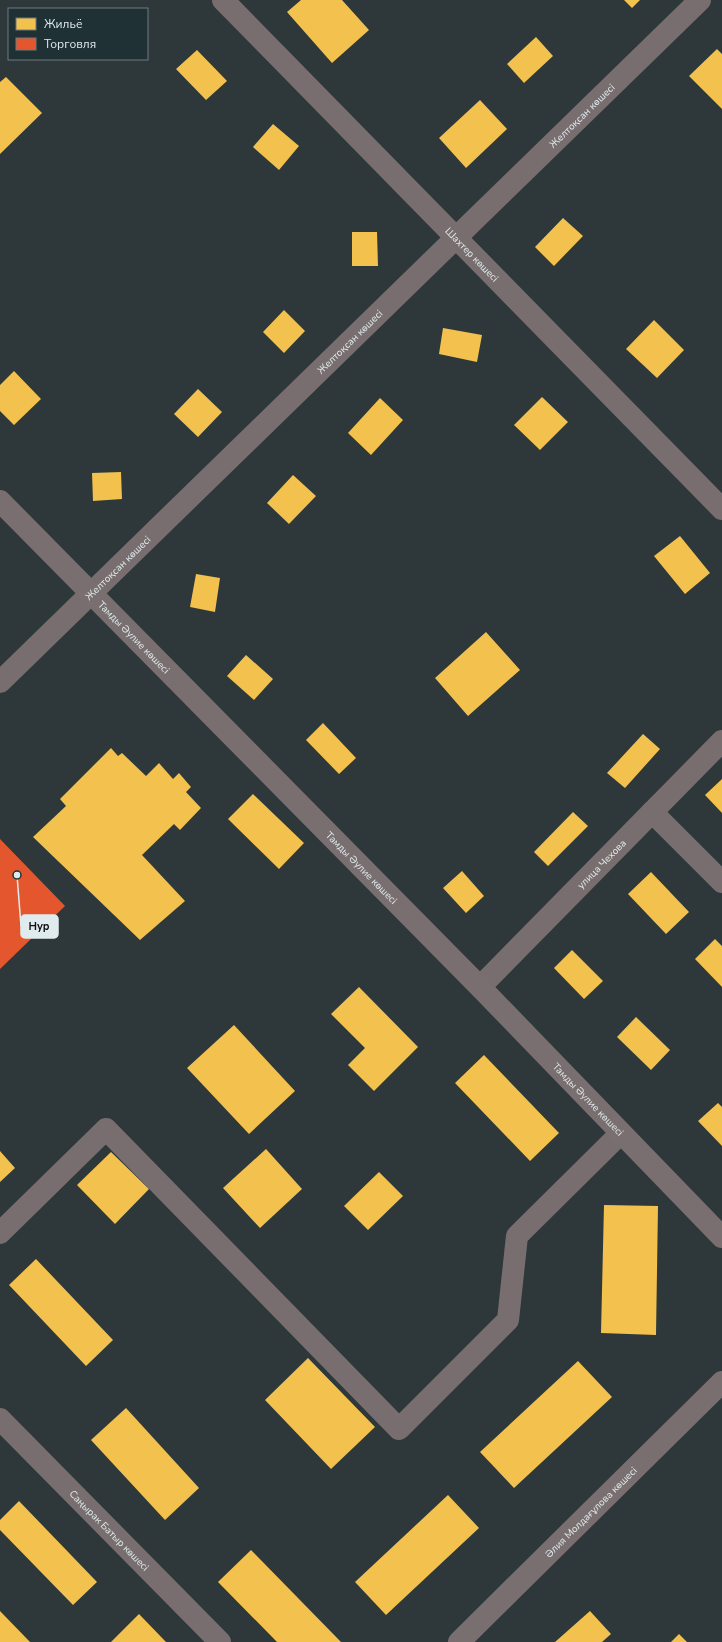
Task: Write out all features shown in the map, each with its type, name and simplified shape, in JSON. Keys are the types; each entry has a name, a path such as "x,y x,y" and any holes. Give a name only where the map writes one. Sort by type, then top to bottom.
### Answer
{"street":[{"name":"Шахтер көшесі","path":"222,0 722,509"},
{"name":"Желтоқсан көшесі","path":"0,682 700,0"},
{"name":"Тамды Әулие көшесі","path":"0,501 480,987 722,1237"},
{"name":"улица Чехова","path":"480,987 722,741"},
{"path":"652,812 722,882"},
{"path":"0,1233 106,1129 399,1429 508,1320 517,1236 621,1132"},
{"name":"Әлия Молдағұлова көшесі","path":"459,1642 722,1382"},
{"name":"Саңырак Батыр көшесі","path":"0,1419 220,1642"}],"building: Жильё":[{"path":"301,0 342,0 369,30 332,63 287,12"},
{"path":"624,0 640,0 632,8"},
{"path":"536,37 553,56 524,83 507,64"},
{"path":"717,49 722,54 722,109 689,76"},
{"path":"197,50 227,81 206,100 176,69"},
{"path":"6,77 42,113 0,154 0,82"},
{"path":"480,100 507,129 466,168 439,138"},
{"path":"273,124 299,146 279,170 253,147"},
{"path":"563,218 583,236 554,266 535,247"},
{"path":"352,232 377,232 378,266 352,266"},
{"path":"284,310 305,331 284,353 263,332"},
{"path":"654,320 684,350 657,378 626,349"},
{"path":"443,328 482,335 477,362 439,354"},
{"path":"14,371 41,399 14,425 0,411 0,385"},
{"path":"198,389 222,412 198,437 174,414"},
{"path":"542,397 568,422 540,450 514,425"},
{"path":"380,398 403,420 371,455 348,433"},
{"path":"121,472 122,499 93,501 92,473"},
{"path":"293,475 316,496 289,524 267,503"},
{"path":"680,536 710,573 685,594 654,556"},
{"path":"196,574 220,578 215,612 190,607"},
{"path":"486,632 520,670 468,716 435,678"},
{"path":"246,655 273,679 254,700 227,676"},
{"path":"323,723 356,758 339,774 306,740"},
{"path":"643,734 660,749 625,788 607,773"},
{"path":"111,748 118,756 122,753 146,776 159,763 173,779 179,773 191,787 186,792 201,808 180,830 174,824 142,855 185,901 140,940 33,837 66,806 60,799"},
{"path":"722,779 722,813 705,795"},
{"path":"253,794 304,843 279,869 228,819"},
{"path":"573,812 588,826 548,866 534,852"},
{"path":"462,871 484,896 466,913 443,888"},
{"path":"651,872 689,912 666,934 628,894"},
{"path":"715,939 722,946 722,987 695,959"},
{"path":"572,950 603,981 584,999 554,968"},
{"path":"359,987 418,1047 374,1091 348,1065 365,1048 331,1014"},
{"path":"636,1017 670,1050 651,1070 617,1037"},
{"path":"234,1025 295,1091 249,1134 187,1068"},
{"path":"484,1055 559,1133 530,1161 455,1083"},
{"path":"718,1103 722,1107 722,1146 698,1121"},
{"path":"266,1149 302,1189 260,1228 223,1188"},
{"path":"0,1151 15,1168 0,1182"},
{"path":"111,1152 149,1189 115,1224 77,1185"},
{"path":"379,1172 403,1196 368,1230 344,1206"},
{"path":"604,1205 658,1206 656,1335 601,1333"},
{"path":"36,1259 113,1340 86,1366 9,1285"},
{"path":"308,1358 375,1427 331,1469 265,1400"},
{"path":"578,1361 612,1397 514,1488 480,1452"},
{"path":"126,1408 199,1488 165,1520 91,1440"},
{"path":"448,1495 479,1528 386,1615 355,1582"},
{"path":"19,1501 97,1582 73,1605 0,1530 0,1520"},
{"path":"251,1550 341,1642 277,1642 218,1582"},
{"path":"0,1611 30,1642 0,1642"},
{"path":"590,1611 611,1634 602,1642 555,1642"},
{"path":"139,1614 166,1642 111,1642"},
{"path":"679,1634 687,1642 671,1642"}],"building: Торговля":[{"path":"0,839 65,906 0,969"}],"place":[{"name":"Нур","path":"17,875"}]}
